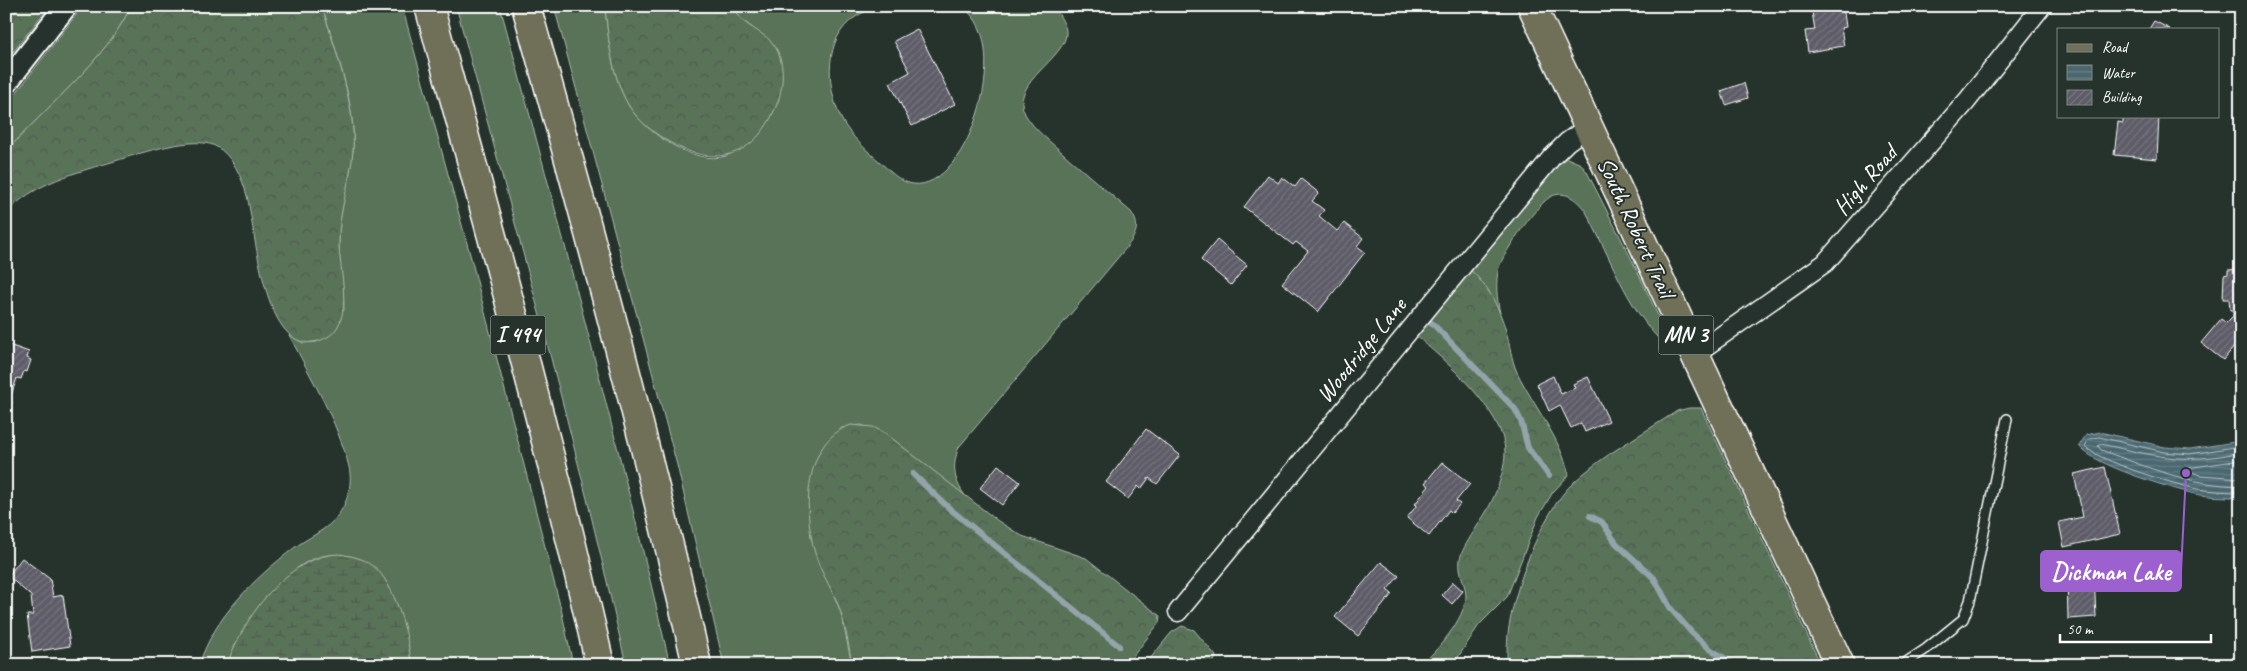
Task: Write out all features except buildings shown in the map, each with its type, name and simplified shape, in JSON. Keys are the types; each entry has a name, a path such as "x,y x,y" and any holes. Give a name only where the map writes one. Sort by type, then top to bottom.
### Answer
{"main road":[{"name":"I 494","path":"429,6 524,357 600,665"},
{"path":"526,6 625,371 660,507 696,665"},
{"name":"South Robert Trail","path":"1532,6 1840,665"}],"street":[{"path":"6,83 66,6"},
{"name":"High Road","path":"1695,354 1825,262 1967,101 2042,6"},
{"name":"Woodridge Lane","path":"1178,612 1552,157 1567,142 1589,126"}],"lane":[{"path":"1902,665 1926,650 1963,619 1970,601 2007,419"}],"green space":[{"path":"6,6 49,6 6,61"},
{"path":"83,6 131,6 120,26 91,65 6,152 6,106"},
{"path":"131,6 322,6 344,78 353,133 352,162 339,231 344,302 342,316 337,328 328,337 313,342 296,339 283,327 272,307 264,284 247,196 242,182 232,161 215,146 206,143 180,144 151,150 86,170 56,180 29,194 6,214 6,152 91,65 120,26"},
{"path":"322,6 402,6 471,258 562,613 573,665 411,665 402,623 386,582 375,568 368,563 349,556 335,555 322,556 311,560 300,566 281,583 264,603 238,640 227,665 199,665 215,631 225,615 238,600 279,560 334,520 346,502 348,495 349,467 338,433 289,335 303,343 317,342 344,310 339,234 341,213 352,161 352,116 339,59"},
{"path":"456,6 500,6 588,335 670,665 626,665 566,417"},
{"path":"554,6 605,6 609,44 618,83 636,116 658,136 672,144 685,151 713,158 730,154 761,131 769,121 779,99 754,29 741,19 733,6 879,6 863,12 849,22 841,32 831,56 831,84 843,122 854,138 894,175 903,181 913,184 933,180 952,163 968,138 979,108 985,76 985,46 976,22 959,6 1054,6 1064,24 1066,30 1065,40 1025,91 1022,102 1025,114 1044,136 1131,212 1136,222 1135,235 959,447 955,461 955,474 963,493 968,499 885,433 861,425 841,428 809,498 811,538 841,613 852,665 724,665 677,465"},
{"path":"605,6 733,6 741,19 771,41 778,52 782,65 782,85 779,98 769,121 759,135 748,145 735,152 721,156 705,155 689,151 671,143 648,127 629,106 618,83 609,44"},
{"path":"1567,158 1581,164 1587,172 1636,268 1676,355 1660,340 1634,306 1585,210 1571,197 1557,194 1546,200 1531,217 1508,250 1499,267 1497,279 1500,313 1487,288 1469,269 1559,161"},
{"path":"1469,269 1487,289 1500,313 1517,372 1553,435 1569,475 1553,492 1538,517 1507,597 1479,625 1453,665 1420,665 1442,643 1461,615 1466,597 1460,569 1460,559 1494,497 1501,478 1505,458 1502,436 1495,420 1484,403 1456,372 1414,334"},
{"path":"1701,408 1821,665 1507,665 1511,616 1522,575 1540,533 1561,496 1584,473 1610,454 1677,411"},
{"path":"851,425 873,427 885,433 998,521 1022,536 1086,558 1160,616 1159,623 1126,665 852,665 840,611 815,553 811,536 808,499 810,480 815,462 823,446 835,433"},
{"path":"339,554 357,558 372,565 387,583 394,596 404,626 411,665 227,665 234,647 255,610 284,578 301,566 320,557"},
{"path":"1182,626 1194,630 1216,656 1213,665 1145,665 1171,633"}],"water":[{"path":"2100,432 2165,447 2190,449 2241,441 2241,497 2195,494 2133,475 2099,461 2079,446 2086,435"}],"waterway":[{"path":"1432,323 1515,409 1521,421 1528,448 1549,476"},
{"path":"913,474 950,509 1119,646"},
{"path":"1590,516 1602,522 1616,543 1654,578 1671,609 1692,633 1710,649 1736,665"}],"place":[{"name":"Dickman Lake","path":"2186,473"}]}
